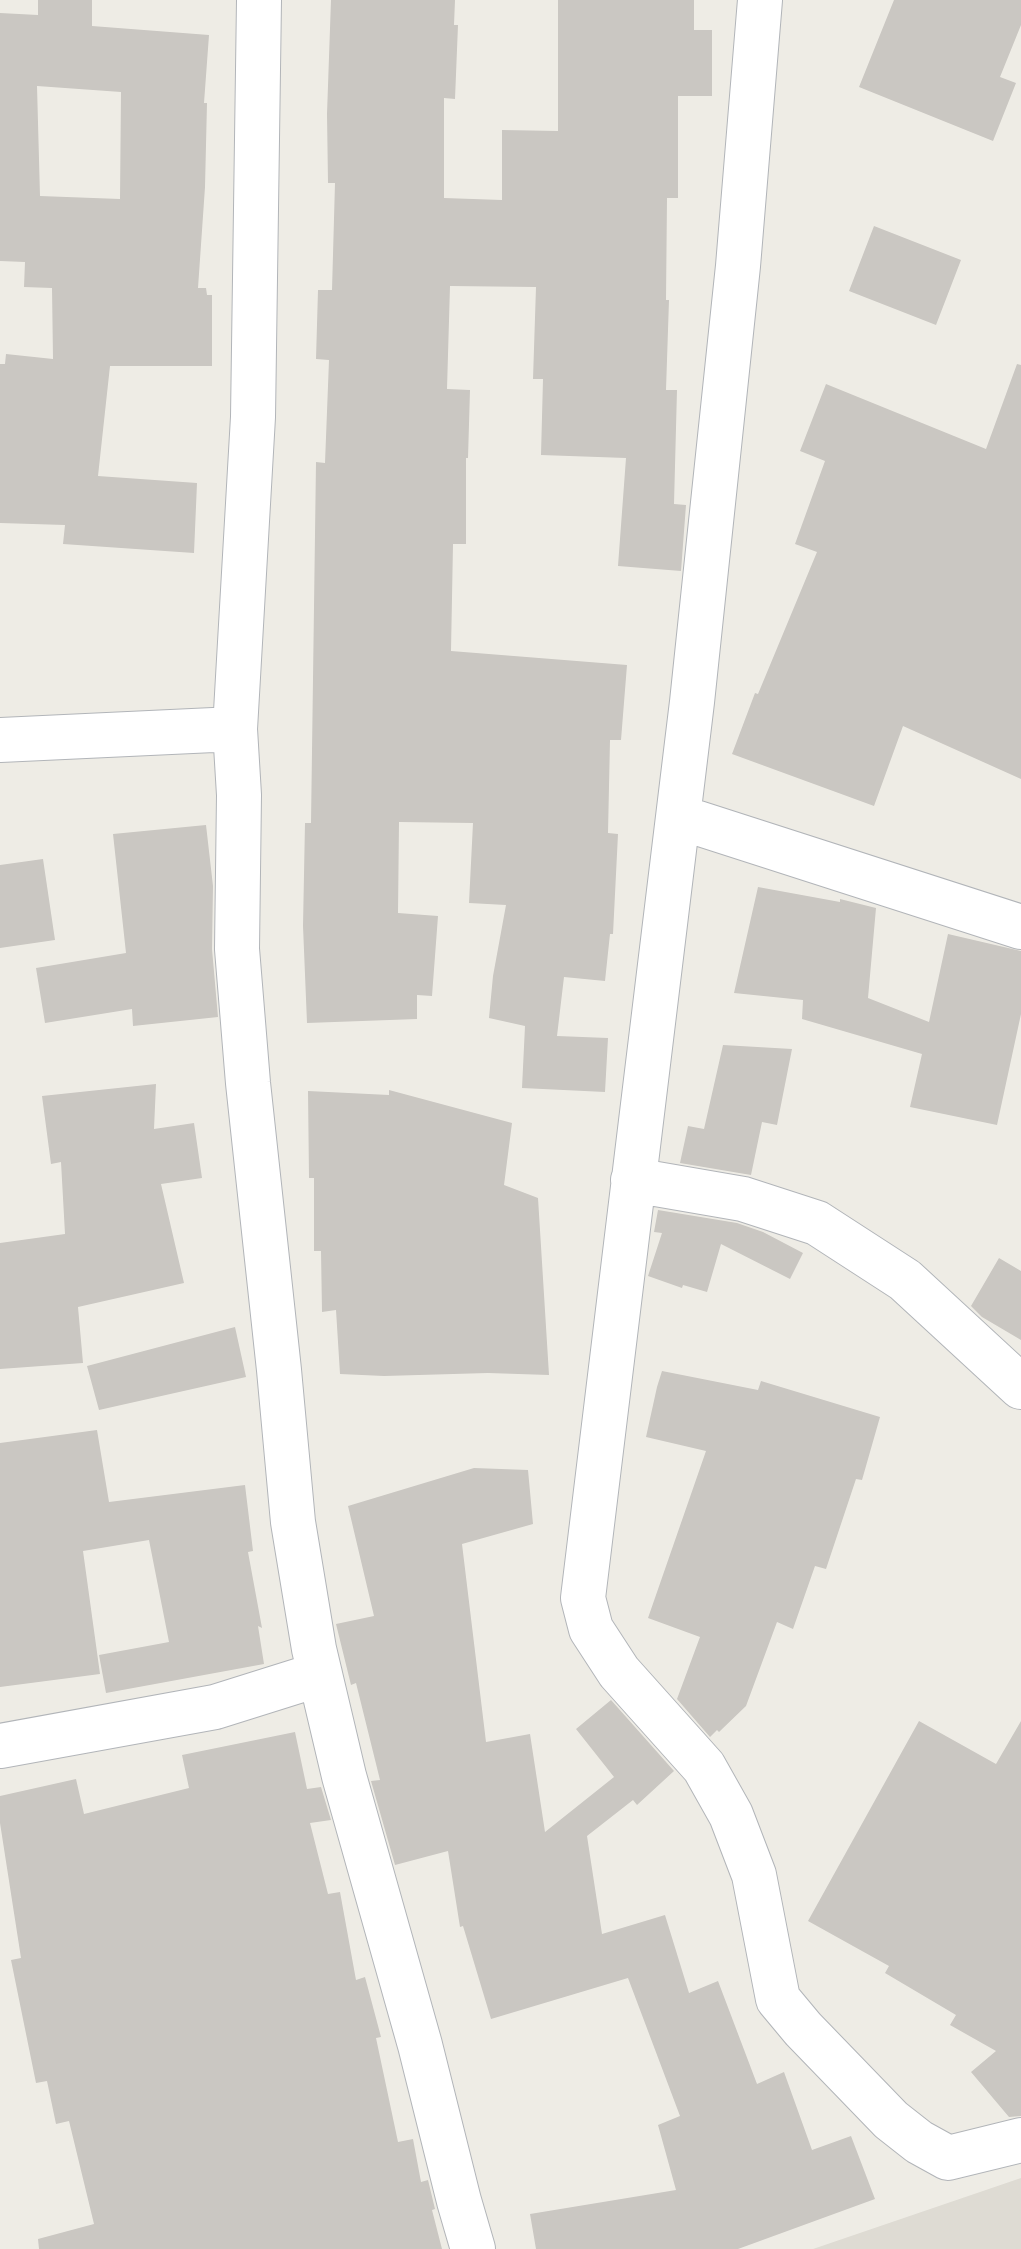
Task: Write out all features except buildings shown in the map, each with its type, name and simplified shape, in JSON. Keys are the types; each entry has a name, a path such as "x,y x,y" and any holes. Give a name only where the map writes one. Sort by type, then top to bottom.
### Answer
{"street":[{"path":"259,0 253,417 235,729 239,795 237,949 247,1068 293,1522 320,1674 344,1776 420,2045 473,2249"},
{"path":"760,0 738,266 679,817 583,1598 591,1629 619,1672 704,1767 731,1815 754,1875 778,1999 891,2120 919,2142 948,2158 1021,2140"},
{"path":"0,740 235,729"},
{"path":"679,817 1021,927"},
{"path":"633,1180 743,1199 817,1223 905,1280 1021,1387"},
{"path":"0,1746 215,1707 320,1674"}],"shaded area":[{"path":"1021,2178 1021,2249 813,2249"}]}
